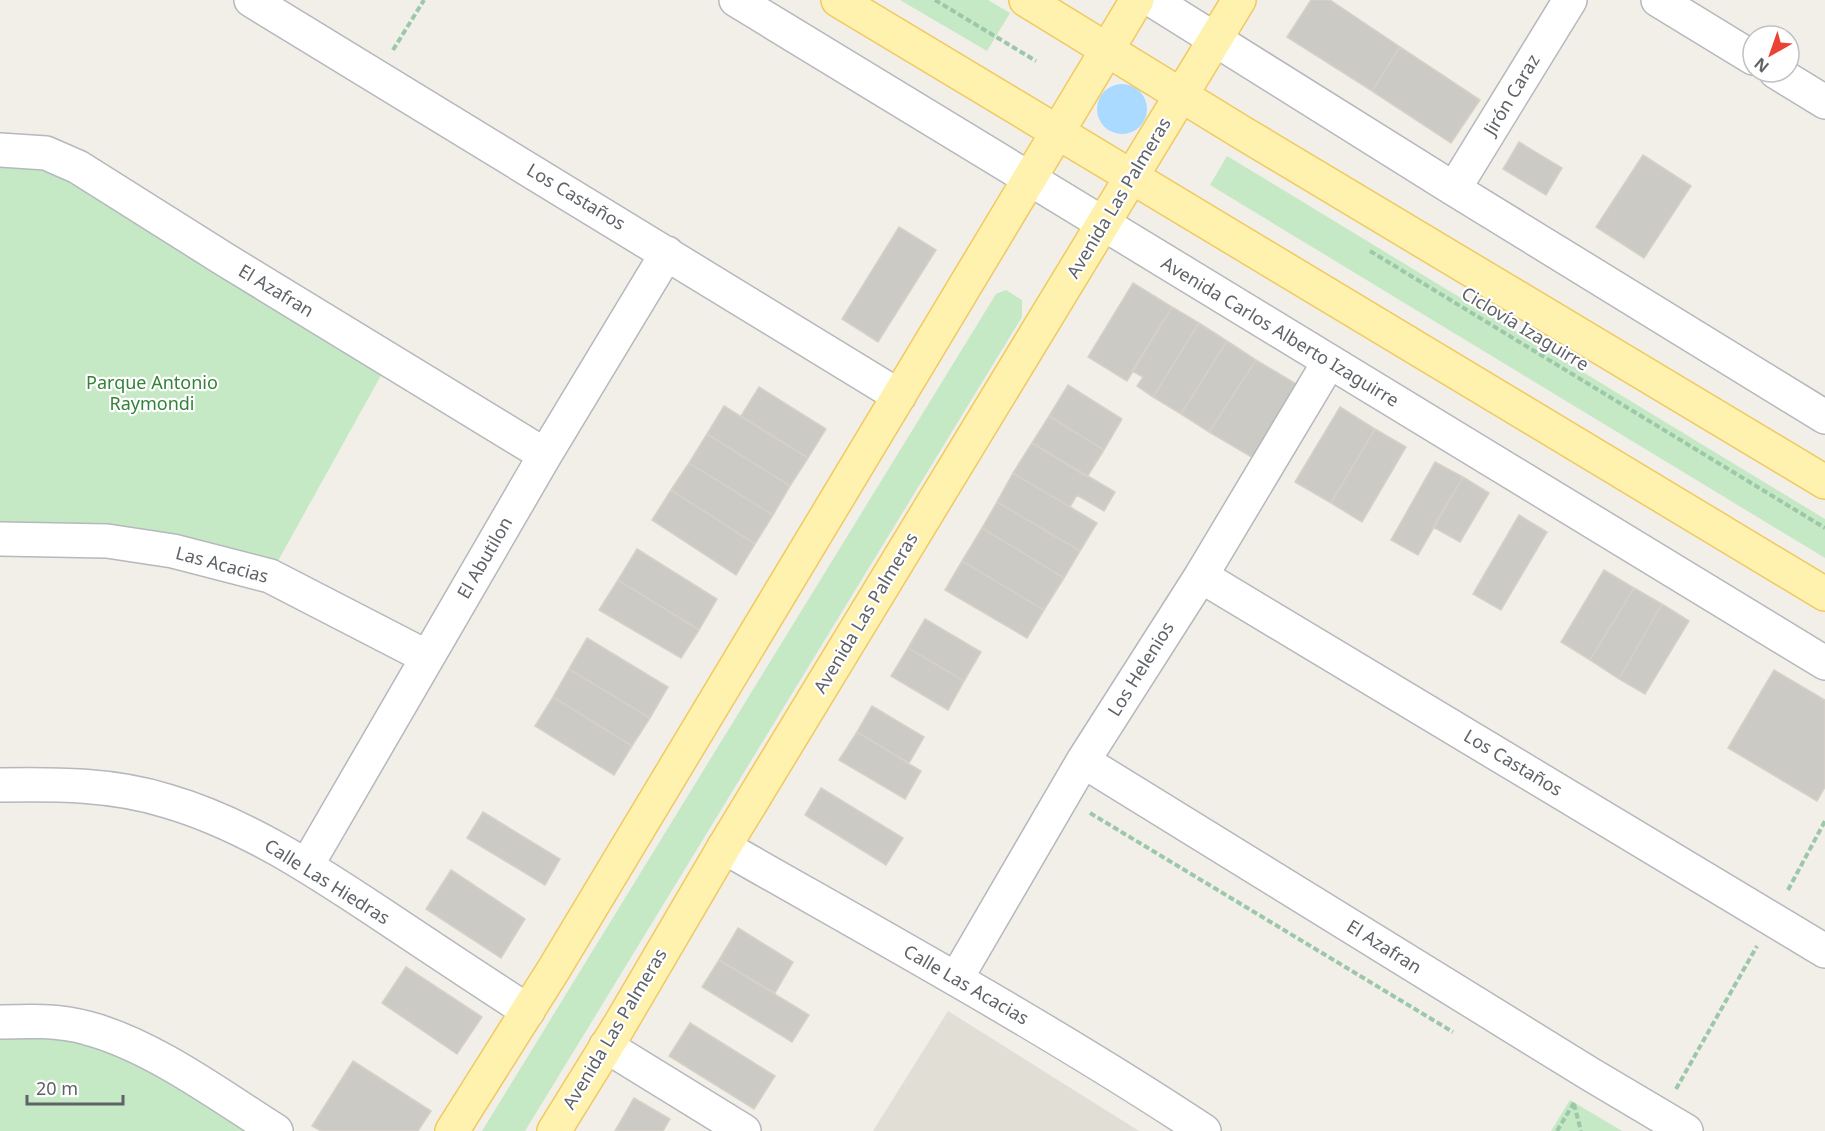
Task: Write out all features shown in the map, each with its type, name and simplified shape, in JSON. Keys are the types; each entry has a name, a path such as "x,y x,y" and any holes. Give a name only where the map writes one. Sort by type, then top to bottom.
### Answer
{"main road":[{"path":"838,0 1825,594"},
{"path":"1026,0 1181,96 1825,482"},
{"path":"452,1131 528,1011 1137,0"},
{"name":"Avenida Las Palmeras","path":"554,1131 1239,0"}],"street":[{"name":"Los Castaños","path":"252,0 899,396"},
{"name":"Avenida Carlos Alberto Izaguirre","path":"736,0 1825,663"},
{"path":"1152,0 1825,417"},
{"name":"Jirón Caraz","path":"1454,189 1570,0"},
{"path":"1658,0 1741,51"},
{"path":"1801,82 1820,89"},
{"name":"El Azafran","path":"0,150 46,153 78,167 545,455"},
{"name":"El Abutilon","path":"307,865 545,455 668,253"},
{"name":"Los Helenios","path":"956,979 1083,761 1201,576 1329,362"},
{"name":"Las Acacias","path":"0,539 84,539 129,544 199,557 270,576 426,657"},
{"name":"Los Castaños","path":"1201,576 1825,951"},
{"name":"El Azafran","path":"1083,761 1673,1123"},
{"name":"Calle Las Hiedras","path":"0,785 57,784 101,788 167,801 233,827 307,865 528,1011"},
{"name":"Calle Las Acacias","path":"724,847 956,979 1125,1079 1204,1131"},
{"path":"0,1022 60,1023 86,1028 124,1041 176,1069 276,1131"},
{"path":"606,1046 744,1131"}],"path":[{"path":"377,76 424,0"},
{"path":"935,0 1036,61"},
{"name":"Ciclovía Izaguirre","path":"1364,247 1825,528"},
{"path":"1086,810 1462,1036"},
{"path":"1673,1123 1772,919 1825,821"},
{"path":"1563,1098 1573,1104 1581,1131"}],"shaded area":[{"path":"948,1011 1139,1131 873,1131"}],"green space":[{"path":"900,0 988,0 1010,13 987,51"},
{"name":"Parque Antonio Raymondi","path":"0,150 29,151 389,361 274,568 0,539"},
{"path":"1227,156 1825,519 1825,558 1210,185"},
{"path":"1006,290 1022,300 1022,317 525,1131 482,1131 996,294"},
{"path":"0,1022 60,1023 275,1131 0,1131"},
{"path":"1570,1100 1622,1131 1551,1131"}],"water":[{"path":"1127,84 1140,91 1146,99 1146,119 1140,127 1132,133 1117,134 1104,127 1098,119 1097,104 1104,91 1112,85"}],"building":[{"path":"1311,0 1330,0 1400,47 1372,91 1287,37"},
{"path":"1400,47 1480,100 1451,143 1372,91"},
{"path":"1519,142 1562,168 1546,195 1503,169"},
{"path":"1643,155 1691,186 1644,258 1596,227"},
{"path":"899,227 936,250 878,342 842,319"},
{"path":"1133,283 1172,307 1127,381 1088,357"},
{"path":"1172,307 1199,323 1153,397 1137,386 1143,377 1132,371"},
{"path":"1199,323 1227,341 1181,414 1153,397"},
{"path":"1227,341 1256,360 1209,432 1181,414"},
{"path":"1256,360 1298,385 1255,459 1209,432"},
{"path":"1068,385 1122,419 1104,450 1049,416"},
{"path":"759,387 826,429 808,458 741,416"},
{"path":"724,406 808,458 790,486 707,434"},
{"path":"1340,407 1375,429 1331,503 1295,482"},
{"path":"1049,416 1104,450 1087,477 1032,443"},
{"path":"1375,429 1406,447 1362,522 1331,503"},
{"path":"707,434 790,486 773,515 689,463"},
{"path":"1032,443 1115,492 1104,511 1077,495 1070,507 1013,473"},
{"path":"1435,462 1463,477 1418,555 1391,540"},
{"path":"689,463 773,515 755,544 671,490"},
{"path":"1013,473 1097,523 1080,551 997,502"},
{"path":"1463,477 1489,493 1460,542 1433,527"},
{"path":"671,490 755,544 736,575 652,520"},
{"path":"997,502 1080,551 1064,578 982,528"},
{"path":"1519,515 1547,532 1501,610 1473,594"},
{"path":"982,528 1064,578 1044,610 962,561"},
{"path":"637,549 717,599 699,630 618,580"},
{"path":"962,561 1044,610 1027,638 945,590"},
{"path":"1604,570 1634,588 1590,660 1561,642"},
{"path":"618,580 699,630 681,658 599,610"},
{"path":"1634,588 1662,604 1619,679 1590,660"},
{"path":"1662,604 1689,621 1645,694 1619,679"},
{"path":"925,619 981,652 964,681 908,648"},
{"path":"587,638 668,687 650,718 569,669"},
{"path":"908,648 964,681 948,710 891,676"},
{"path":"569,669 650,718 632,746 553,697"},
{"path":"1774,670 1825,700 1825,787 1817,801 1728,748"},
{"path":"553,697 632,746 614,775 535,726"},
{"path":"872,706 924,737 909,763 857,732"},
{"path":"857,732 921,771 905,799 839,760"},
{"path":"821,788 903,838 886,865 805,815"},
{"path":"483,812 560,859 545,885 467,838"},
{"path":"451,870 525,919 501,958 426,909"},
{"path":"738,928 793,962 775,993 719,960"},
{"path":"719,960 809,1015 792,1042 702,987"},
{"path":"406,967 482,1017 457,1054 382,1003"},
{"path":"690,1023 775,1076 754,1109 669,1056"},
{"path":"353,1061 431,1111 418,1131 321,1131 312,1126"},
{"path":"634,1098 670,1119 663,1131 615,1131"}]}
